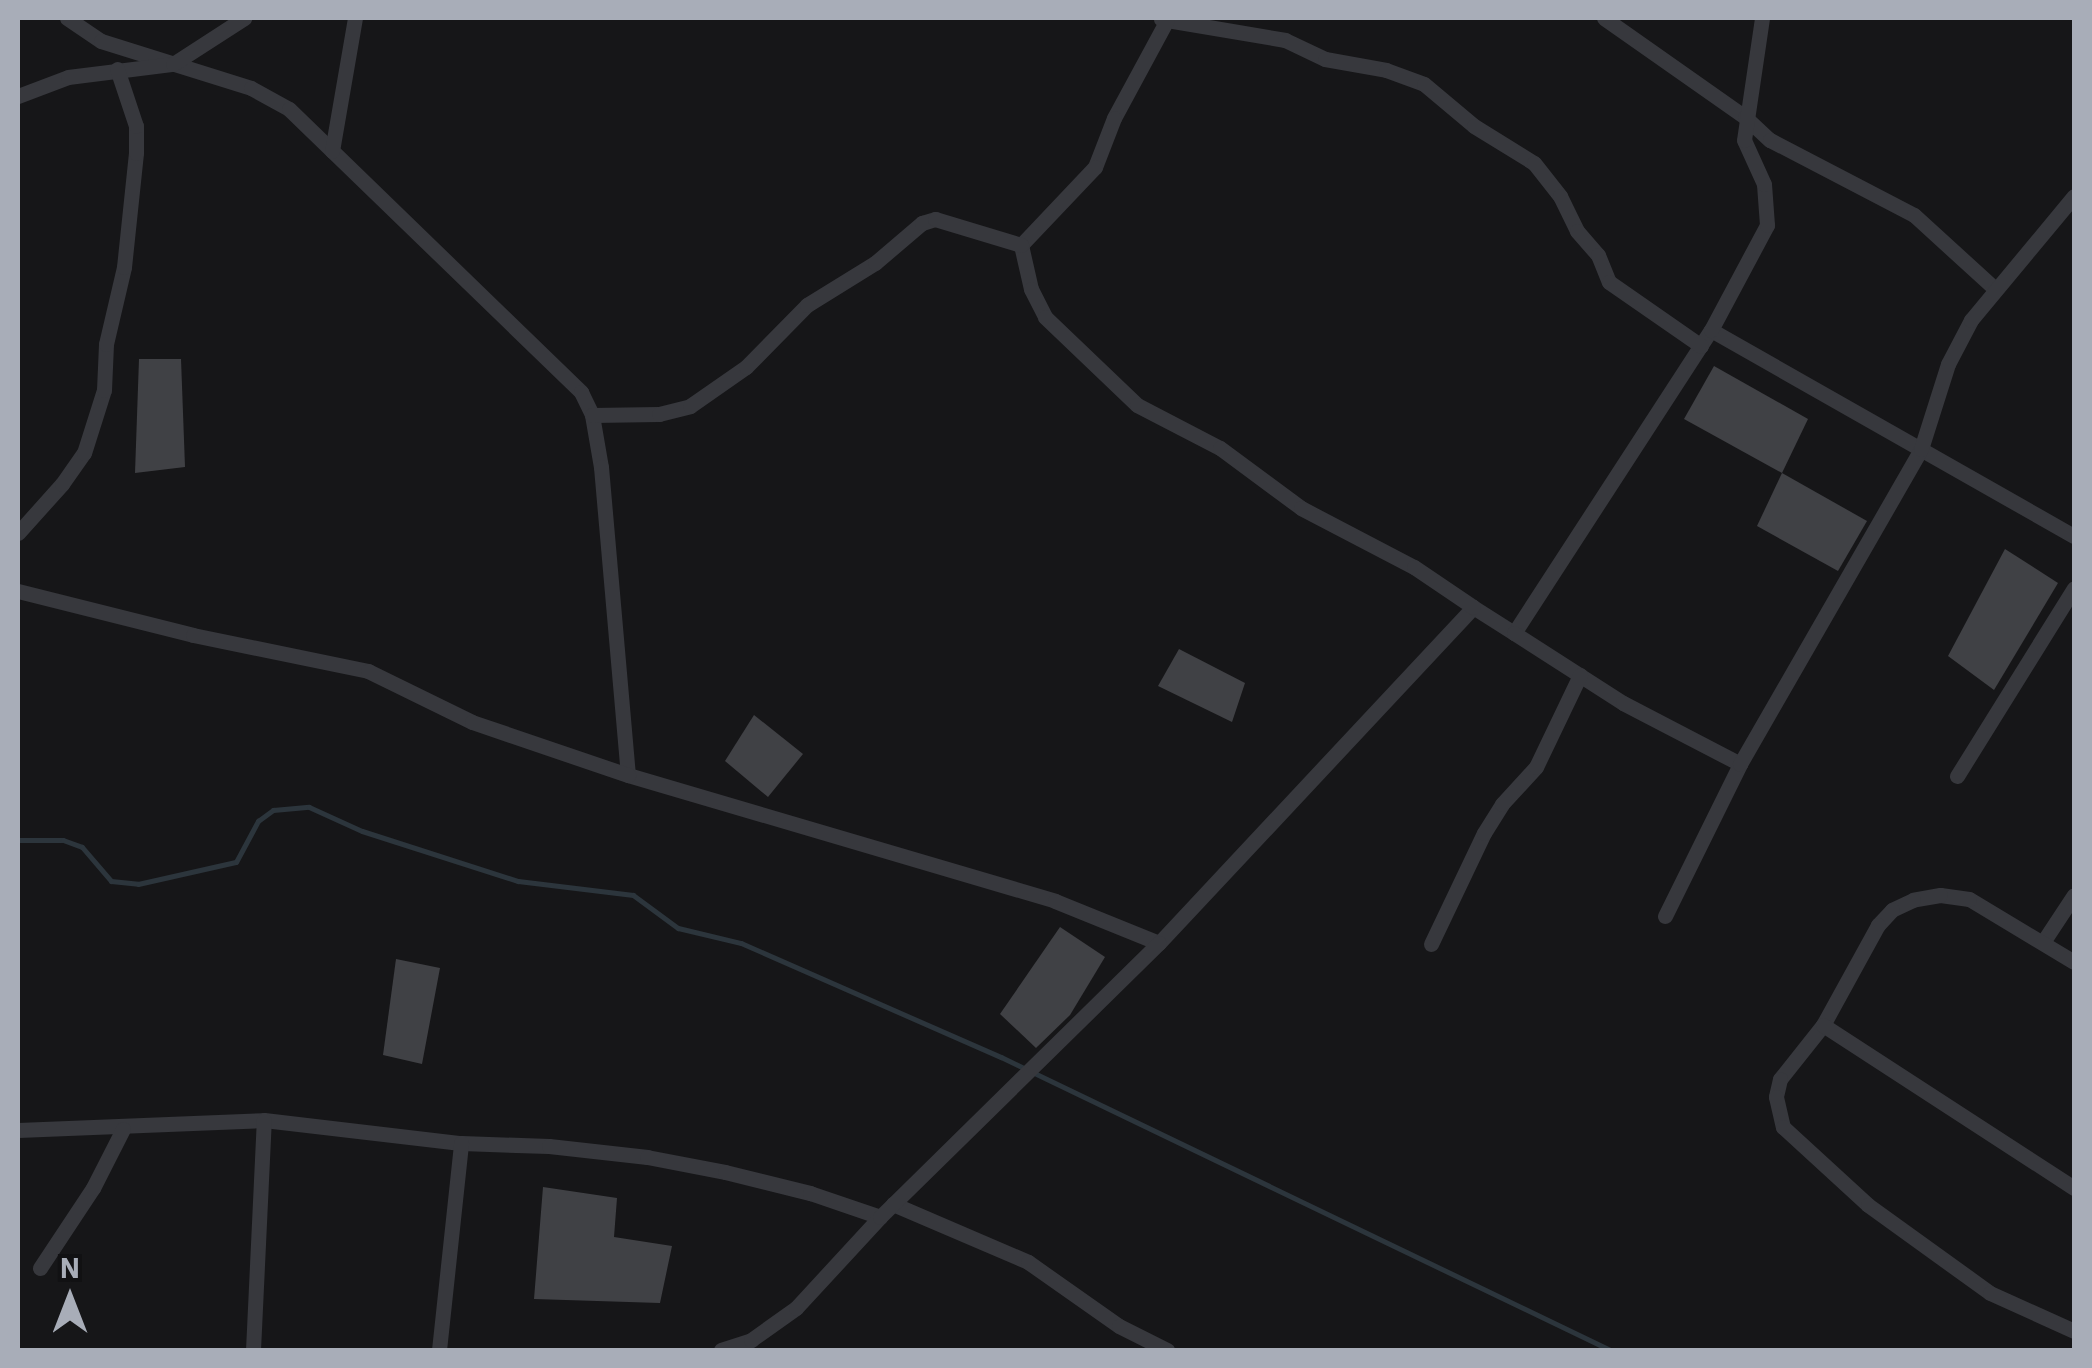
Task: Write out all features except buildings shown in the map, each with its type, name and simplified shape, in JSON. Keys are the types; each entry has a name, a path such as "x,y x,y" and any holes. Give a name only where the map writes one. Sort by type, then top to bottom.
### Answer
{"street":[{"path":"67,18 101,41 252,88 289,109 581,392 592,415 601,467 628,775"},
{"path":"18,96 68,77 173,64 244,18"},
{"path":"332,151 356,18"},
{"path":"1604,18 1745,116 1791,153 1914,215 1994,288"},
{"path":"1514,633 1711,330 1767,224 1764,184 1744,140 1764,18"},
{"path":"1021,245 1095,167 1162,19 1286,40 1325,59 1386,70 1424,84 1474,126 1534,163 1560,196 1577,230 1598,254 1609,282 1700,346"},
{"path":"18,534 84,452 104,390 106,344 124,267 136,153 136,126 118,69"},
{"path":"1665,916 1740,764 1921,449 1948,364 1994,288 2074,196"},
{"path":"592,415 659,414 690,406 746,367 807,305 875,263 922,223 935,219 1021,245"},
{"path":"1021,245 1031,289 1045,317 1137,406 1220,448 1301,508 1414,567 1623,703 1740,764"},
{"path":"1711,330 2074,536"},
{"path":"1957,776 2074,588"},
{"path":"18,591 193,635 368,671 472,722 628,775 1055,901 1159,943"},
{"path":"721,1350 753,1346 796,1308 880,1217 1159,943 1473,606"},
{"path":"1431,944 1484,833 1502,804 1536,767 1580,675"},
{"path":"2074,962 1969,899 1940,895 1912,900 1892,910 1878,925 1823,1024 1780,1079 1776,1097 1783,1127 1868,1204 1990,1293 2074,1331"},
{"path":"2043,942 2074,895"},
{"path":"1823,1024 2074,1188"},
{"path":"18,1130 123,1129 264,1120 461,1143 646,1156 810,1193 880,1217"},
{"path":"253,1350 264,1120"},
{"path":"40,1268 93,1188 123,1129"},
{"path":"438,1350 461,1143"},
{"path":"894,1204 1028,1262 1119,1326 1167,1350"}],"waterway":[{"path":"18,840 63,840 82,847 111,881 138,884 236,862 258,821 273,810 309,807 362,831 518,881 633,895 678,928 741,943 1001,1057 1610,1350"}]}
